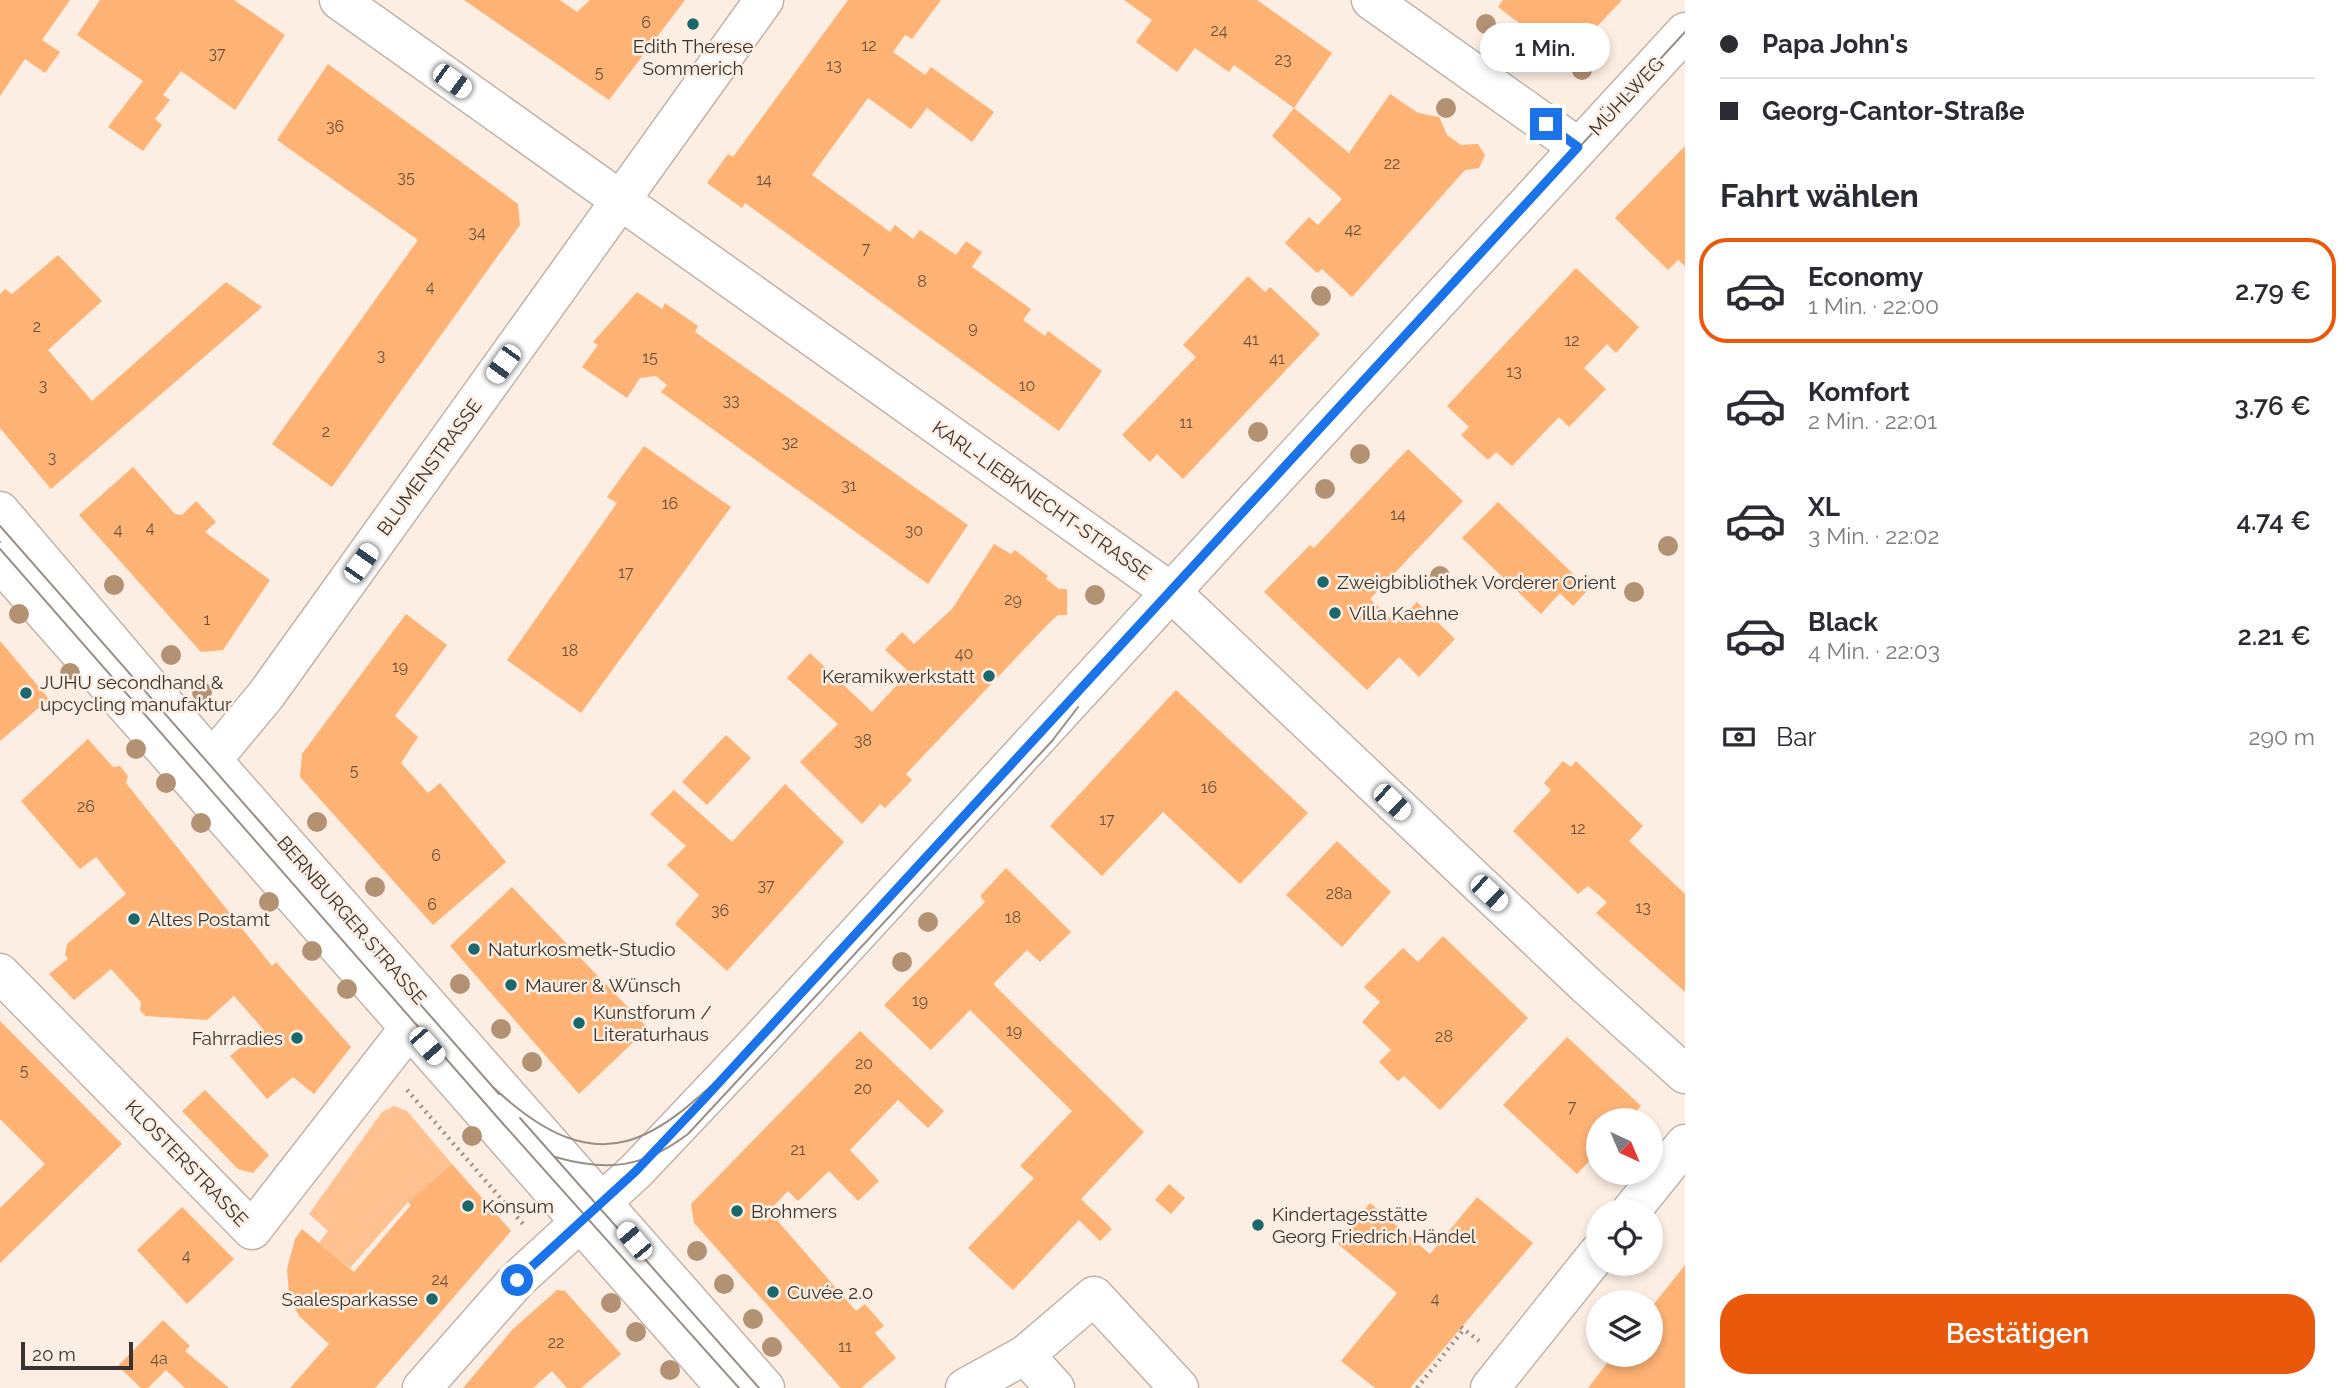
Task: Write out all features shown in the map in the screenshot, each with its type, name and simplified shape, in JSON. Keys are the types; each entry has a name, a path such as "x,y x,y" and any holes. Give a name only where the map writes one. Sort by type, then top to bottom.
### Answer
{"street":[{"name":"KARL-LIEBKNECHT-STRASSE","path":"339,0 1171,592 1576,975 1685,1074"},
{"name":"BLUMENSTRASSE","path":"212,760 265,695 764,0"},
{"path":"1371,0 1578,147"},
{"name":"MÜHLWEG","path":"422,1388 517,1280 592,1212 750,1050 1685,32"},
{"name":"BERNBURGER STRASSE","path":"0,511 592,1212 726,1388"},
{"name":"BERNBURGER STRASSE","path":"0,562 411,1027 765,1388"},
{"name":"KLOSTERSTRASSE","path":"0,973 252,1230 411,1027"},
{"path":"1641,1199 1685,1144"},
{"path":"1490,1388 1586,1268"},
{"path":"965,1388 1025,1355 1094,1296 1180,1388"},
{"path":"1025,1355 1055,1388"}],"path":[{"path":"382,1064 516,1215 524,1229"},
{"path":"1417,1388 1463,1328 1481,1343"}],"shaded area":[{"path":"394,1106 407,1111 452,1164 408,1202 350,1268 319,1243 328,1231 309,1214 382,1112"}],"building":[{"path":"0,0 70,0 42,40 60,52 45,73 25,59 0,96"},
{"path":"100,0 234,0 285,35 235,110 181,71 163,95 170,100 155,119 162,125 143,151 108,127 143,81 77,35"},
{"path":"464,0 560,0 577,12 590,0 685,0 609,100"},
{"path":"848,0 941,0 912,39 905,35 893,52 925,75 931,67 994,112 972,142 927,108 911,129 868,98 812,175 890,232 895,225 913,239 920,230 956,255 966,241 982,252 972,267 1031,309 1023,320 1045,336 1048,331 1102,371 1059,431 745,203 742,208 707,183 728,154 733,157"},
{"path":"1124,0 1257,0 1332,53 1294,108 1234,65 1229,72 1195,48 1177,72 1136,42 1152,20"},
{"path":"1503,0 1622,0 1573,52 1558,53 1498,7"},
{"path":"328,64 518,204 520,225 332,487 272,444 418,240 277,140"},
{"path":"1390,94 1418,113 1439,117 1447,135 1461,145 1478,144 1485,155 1479,168 1465,170 1352,297 1322,269 1317,273 1285,243 1309,217 1318,225 1342,199 1272,136 1294,108 1349,153"},
{"path":"1685,146 1685,266 1678,260 1668,270 1615,218"},
{"path":"58,255 102,301 48,350 92,401 226,282 262,307 51,489 0,428 0,294 5,289 12,294"},
{"path":"1576,268 1639,327 1616,353 1607,344 1584,368 1606,389 1569,427 1559,417 1512,466 1496,452 1488,460 1461,435 1469,427 1447,406"},
{"path":"1248,276 1265,292 1270,287 1320,334 1183,479 1157,454 1150,462 1122,435 1196,357 1183,345"},
{"path":"637,292 662,309 665,303 698,326 695,332 968,525 928,584 661,392 667,385 656,376 640,378 627,398 582,367 598,345 593,342"},
{"path":"644,446 731,507 581,713 507,660 617,503 607,497"},
{"name":"Villa Kaehne","path":"1408,449 1463,501 1370,599 1396,624 1417,602 1455,639 1419,677 1399,657 1367,690 1264,592 1310,545 1314,548"},
{"path":"133,467 175,514 182,515 196,501 216,522 205,532 270,580 223,650 201,652 79,515"},
{"path":"1498,502 1589,589 1573,606 1560,593 1541,614 1462,538"},
{"path":"994,544 1011,554 1015,550 1048,576 1046,579 1059,589 1067,589 1067,615 1058,615 1047,625 906,774 912,780 885,808 880,804 862,824 800,762 838,724 787,678 810,653 872,712 907,674 906,669 885,650 902,632 914,644 952,609"},
{"path":"406,614 447,645 395,716 418,737 401,763 428,793 440,783 506,862 433,925 300,777 302,754"},
{"path":"0,641 49,699 0,741"},
{"path":"1176,690 1308,813 1240,884 1163,812 1102,876 1050,826"},
{"path":"726,735 751,758 707,805 682,782"},
{"path":"88,739 113,767 120,766 128,776 126,783 272,966 276,962 351,1047 314,1094 293,1077 267,1099 230,1056 263,1029 234,996 207,1020 145,1016 140,1010 141,1002 111,969 74,1000 49,974 68,959 65,955 67,944 126,894 96,857 80,869 21,801"},
{"path":"1563,761 1571,767 1576,761 1643,826 1629,841 1685,894 1685,992 1596,913 1607,902 1588,886 1578,894 1513,831 1551,790 1544,783"},
{"path":"785,784 844,842 727,971 675,924 699,895 667,865 686,846 650,814 674,790 732,842"},
{"path":"1337,841 1391,892 1342,947 1286,895"},
{"path":"1006,868 1071,932 1040,962 1027,950 993,984 1144,1132 1081,1199 1112,1229 1100,1241 1079,1220 1013,1290 968,1248 1034,1178 1020,1166 1072,1111 970,1010 931,1050 884,1005 985,902 980,896"},
{"path":"512,887 648,1028 579,1094 450,946"},
{"path":"1443,936 1528,1018 1440,1110 1404,1076 1398,1081 1379,1062 1391,1050 1362,1022 1380,1002 1364,987 1403,948 1418,962"},
{"path":"0,1021 122,1144 0,1263 0,1208 45,1164 0,1119"},
{"path":"860,1031 944,1111 928,1128 898,1100 850,1150 879,1181 858,1201 829,1171 798,1201 788,1191 769,1211 856,1311 865,1304 884,1326 875,1333 896,1358 861,1388 841,1388 694,1223 691,1204"},
{"path":"1567,1037 1641,1106 1586,1108 1586,1165 1577,1174 1503,1105"},
{"path":"205,1090 269,1155 253,1173 238,1169 182,1111"},
{"path":"452,1164 511,1231 375,1388 290,1388 329,1344 299,1316 289,1296 287,1269 295,1239 302,1229 354,1272 411,1205 408,1202"},
{"path":"1169,1184 1185,1198 1171,1214 1155,1200"},
{"path":"1477,1197 1533,1243 1410,1388 1375,1388 1341,1361 1397,1293 1338,1244 1370,1203 1430,1254"},
{"path":"182,1207 234,1259 187,1304 137,1250"},
{"path":"1685,1265 1685,1388 1588,1388 1604,1367 1663,1367 1663,1293"},
{"path":"557,1290 565,1291 621,1354 581,1388 567,1388 552,1371 533,1388 463,1388 513,1329"},
{"path":"163,1320 190,1346 185,1351 229,1388 185,1388 166,1370 148,1388 141,1388 118,1366"}],"tram line":[{"path":"494,1088 535,1121 572,1139 604,1144 635,1138 665,1123 694,1101 759,1041 1685,32"},
{"path":"0,526 499,1094"},
{"path":"0,549 505,1126 739,1388"},
{"path":"555,1157 592,1165 624,1164 656,1154 688,1134 1052,741 1078,707"},
{"path":"520,1118 759,1388"}],"place":[{"name":"Edith Therese Sommerich","path":"693,24"},
{"name":"Zweigbibliothek Vorderer Orient","path":"1323,582"},
{"name":"Villa Kaehne","path":"1335,613"},
{"name":"Keramikwerkstatt","path":"989,676"},
{"name":"JUHU secondhand & upcycling manufaktur","path":"26,693"},
{"name":"Altes Postamt","path":"134,919"},
{"name":"Naturkosmetk-Studio","path":"474,949"},
{"name":"Maurer & Wünsch","path":"511,985"},
{"name":"Kunstforum / Literaturhaus","path":"579,1023"},
{"name":"Fahrradies","path":"297,1038"},
{"name":"Konsum","path":"468,1206"},
{"name":"Brohmers","path":"737,1211"},
{"name":"Kindertagesstätte Georg Friedrich Händel","path":"1258,1225"},
{"name":"Cuvée 2.0","path":"773,1292"},
{"name":"Saalesparkasse","path":"432,1299"}],"route":[{"path":"517,1280 636,1171 759,1041 1372,375 1578,147 1546,124"}]}
